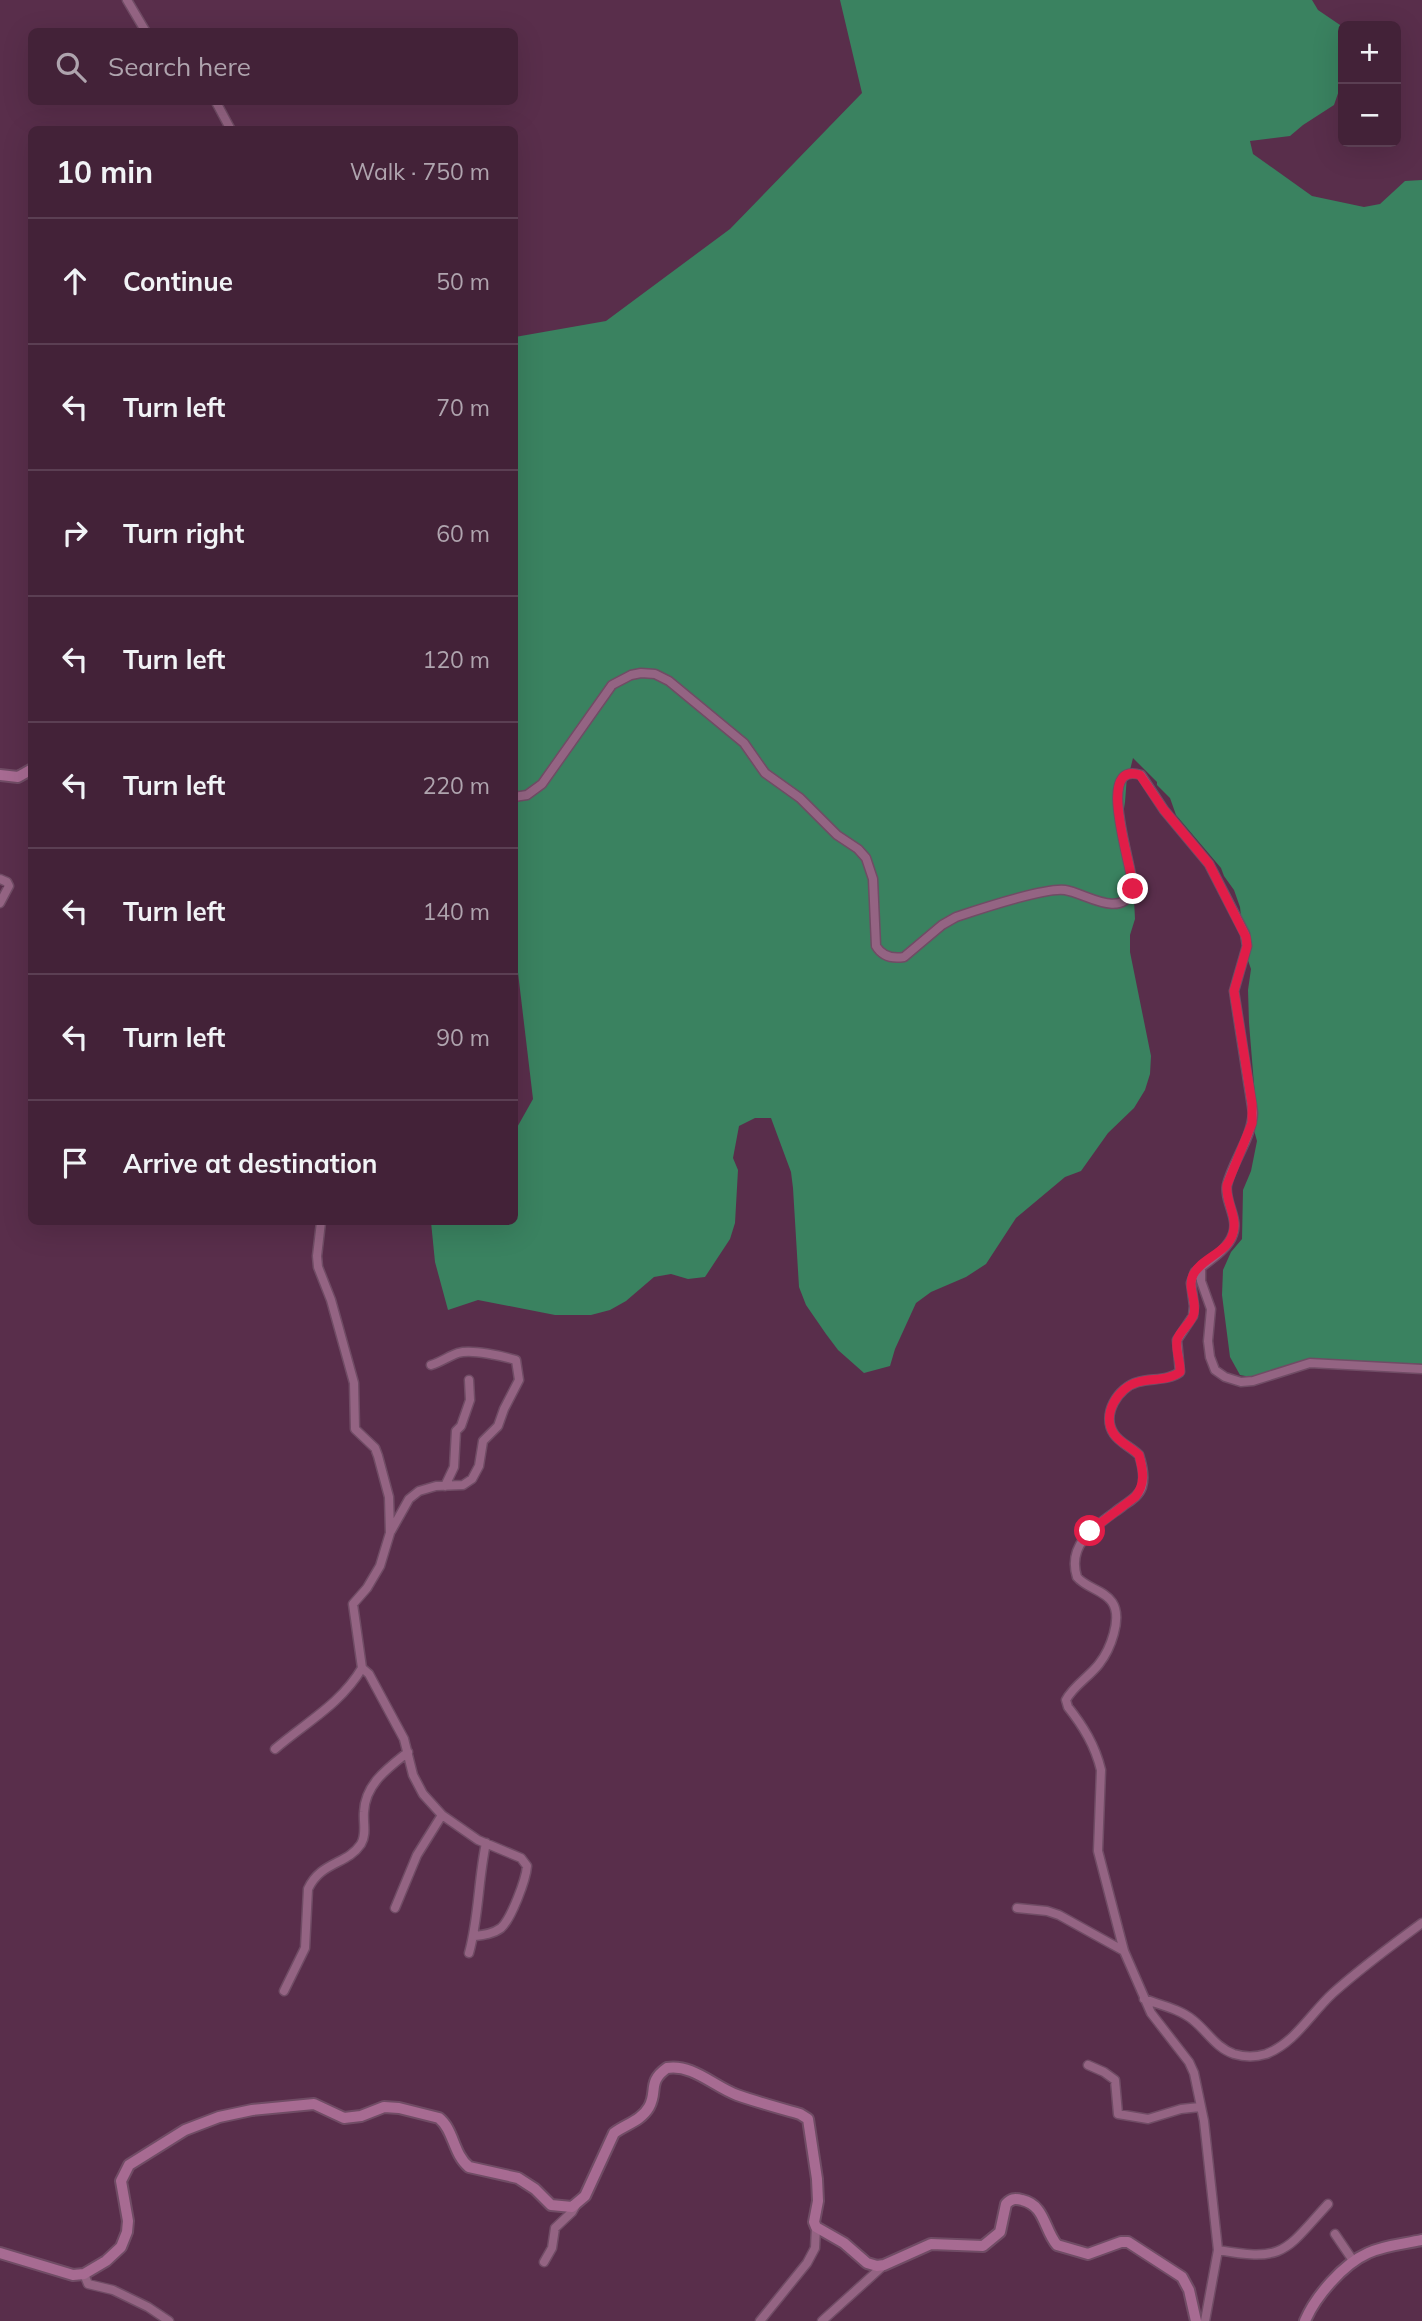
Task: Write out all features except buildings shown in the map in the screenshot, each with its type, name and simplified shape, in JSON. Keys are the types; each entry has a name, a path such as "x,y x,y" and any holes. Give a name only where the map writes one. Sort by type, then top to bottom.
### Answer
{"street":[{"path":"127,0 144,28"},
{"path":"218,105 229,126"},
{"path":"518,796 527,795 542,784 612,685 631,675 642,673 662,677 744,743 765,773 800,798 837,835 866,858 873,879 876,946 888,957 904,957 942,925 956,917 1050,890 1068,891 1105,903 1118,904 1127,900 1133,889 1133,880 1117,802 1124,777 1135,773 1140,775 1164,810 1209,864 1245,934 1247,943 1234,991 1252,1104 1252,1123 1227,1185 1233,1235 1219,1253 1195,1272 1191,1283 1193,1316 1177,1340 1180,1372 1174,1376 1136,1382 1127,1387 1112,1404 1111,1429 1120,1441 1139,1455 1143,1476 1141,1490 1090,1531 1082,1540 1073,1560 1076,1577 1111,1600 1116,1614 1109,1645 1100,1663 1066,1700 1093,1745 1101,1770 1098,1851 1125,1951 1144,1999 1159,2026 1189,2062 1194,2073 1207,2144 1218,2250 1205,2321"},
{"path":"0,775 18,777 28,771"},
{"path":"0,879 9,886 0,903"},
{"path":"320,1225 318,1268 331,1300 354,1383 355,1429 375,1448 383,1471 389,1497 390,1533"},
{"path":"1201,1267 1201,1281 1211,1309 1209,1357 1215,1370 1225,1377 1241,1382 1253,1381 1310,1363 1422,1368"},
{"path":"275,1749 298,1729 328,1709 353,1685 362,1668 353,1604 367,1588 380,1566 390,1533 409,1499 419,1491 436,1486 463,1485 476,1473 483,1441 498,1426 519,1380 516,1360 499,1356 464,1353 431,1365"},
{"path":"445,1486 454,1467 456,1431 461,1426 470,1400 469,1380"},
{"path":"362,1668 369,1674 404,1739 413,1775 423,1794 442,1815 486,1843 525,1862 526,1871 504,1925 494,1932 474,1936"},
{"path":"284,1991 305,1948 308,1889 312,1881 324,1868 346,1857 360,1844 365,1836 363,1815 368,1793 388,1768 408,1752"},
{"path":"395,1908 417,1856 442,1815"},
{"path":"469,1954 474,1936 486,1843"},
{"path":"1017,1908 1059,1915 1125,1951"},
{"path":"1144,1999 1191,2018 1220,2047 1233,2054 1255,2056 1266,2053 1283,2044 1330,1995 1422,1923"},
{"path":"1088,2065 1115,2080 1118,2114 1148,2119 1181,2109 1200,2107"},
{"path":"544,2262 552,2248 555,2228 585,2196 611,2136 630,2125 649,2108 653,2084 662,2071 680,2067 734,2094 800,2114 808,2119 817,2179 815,2248 807,2263 760,2321"},
{"path":"0,2253 73,2275 84,2274 106,2261 124,2242 128,2221 121,2181 129,2165 185,2130 219,2117 252,2110 314,2104 344,2118 361,2116 384,2107 400,2108 439,2118 463,2162 469,2167 518,2178 535,2189 551,2205 576,2205"},
{"path":"822,2321 884,2265 931,2244 971,2247 986,2245 1000,2232 1006,2204 1014,2199 1034,2205 1040,2211 1057,2245 1088,2254 1128,2242 1182,2277 1189,2290 1196,2321"},
{"path":"1218,2250 1251,2256 1277,2252 1289,2246 1328,2204"},
{"path":"816,2227 844,2243 867,2263 884,2265"},
{"path":"1335,2234 1354,2262"},
{"path":"1305,2321 1316,2300 1354,2262 1367,2253 1422,2240"},
{"path":"84,2274 88,2284 113,2290 169,2321"}],"green space":[{"path":"840,0 1312,0 1318,10 1338,24 1338,93 1334,105 1290,136 1250,141 1253,154 1312,196 1364,207 1380,204 1405,181 1422,180 1422,1364 1325,1360 1256,1378 1240,1375 1230,1357 1222,1295 1223,1270 1231,1252 1242,1239 1243,1190 1251,1171 1257,1141 1252,1123 1256,1109 1249,1023 1248,990 1251,969 1245,952 1240,907 1234,890 1221,868 1176,815 1170,798 1133,758 1127,776 1121,828 1133,880 1135,919 1130,935 1130,952 1151,1056 1150,1074 1145,1090 1134,1108 1108,1133 1081,1171 1065,1177 1016,1218 986,1264 966,1277 931,1292 916,1303 890,1366 864,1373 838,1350 806,1305 799,1287 791,1172 771,1118 755,1118 739,1126 733,1158 738,1170 735,1223 730,1239 705,1277 688,1279 671,1274 654,1277 626,1301 610,1310 591,1315 555,1315 478,1300 448,1310 435,1262 431,1225 518,1225 518,1126 533,1099 518,973 518,336 606,321 730,229 862,93"}],"route":[{"path":"1090,1531 1141,1490 1143,1476 1139,1455 1120,1441 1111,1429 1112,1404 1118,1395 1136,1382 1174,1376 1180,1372 1177,1340 1193,1316 1192,1277 1206,1261 1219,1253 1233,1235 1227,1185 1250,1133 1253,1113 1234,991 1247,946 1246,937 1231,903 1201,852 1164,810 1140,775 1135,773 1122,779 1117,802 1133,889"}]}
